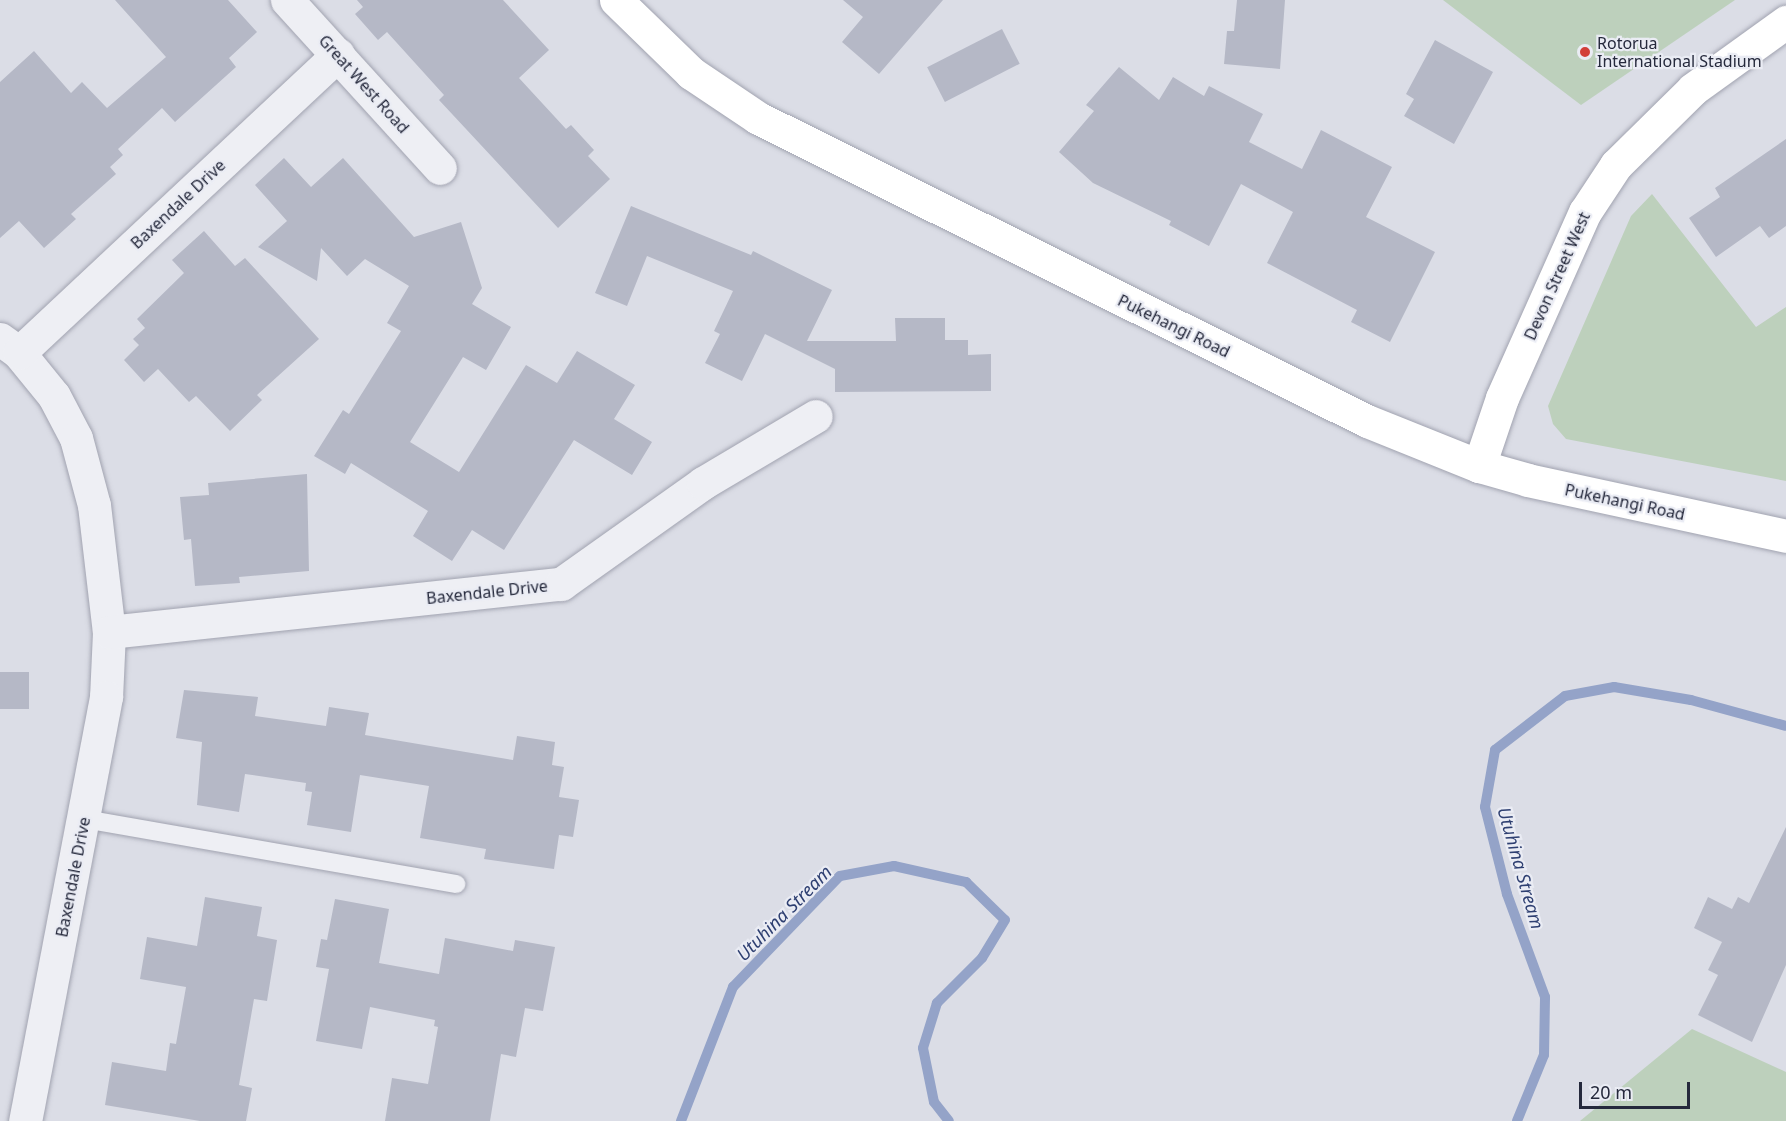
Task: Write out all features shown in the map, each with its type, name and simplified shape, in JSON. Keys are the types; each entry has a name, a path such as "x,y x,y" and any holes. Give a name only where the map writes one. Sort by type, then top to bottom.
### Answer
{"main road":[{"name":"Pukehangi Road","path":"616,0 691,73 758,118 1367,421 1479,466 1617,501 1786,536"},
{"name":"Devon Street West","path":"1479,466 1502,398 1585,212 1616,165 1693,89 1786,22"}],"street":[{"name":"Great West Road","path":"287,0 440,168"},
{"name":"Baxendale Drive","path":"25,1121 106,697 109,632 94,505 76,438 54,396 10,346 338,55"},
{"name":"Baxendale Drive","path":"109,632 561,584 703,483 816,416"}],"lane":[{"path":"84,819 456,884"}],"green space":[{"name":"Rotorua International Stadium","path":"1443,0 1735,0 1581,105"},
{"path":"1652,194 1756,327 1786,307 1786,481 1566,439 1553,424 1548,406 1631,216"},
{"path":"1692,1029 1786,1072 1786,1121 1580,1121"}],"building":[{"path":"115,0 228,0 257,32 229,58 236,67 175,122 162,108 118,149 123,155 110,167 116,174 71,214 76,219 44,248 19,221 0,238 0,82 34,51 71,93 82,82 107,108 166,57"},
{"path":"357,0 503,0 549,50 519,78 566,129 571,125 594,150 588,156 610,179 558,228 439,100 444,95 387,32 378,40 355,14 363,7"},
{"path":"843,0 943,0 879,74 842,42 863,17"},
{"path":"1237,0 1285,0 1280,69 1224,64 1227,31 1234,31"},
{"path":"1002,29 1020,64 945,102 927,67"},
{"path":"1435,40 1493,72 1454,144 1404,116 1414,99 1406,94"},
{"path":"1119,67 1159,100 1173,77 1204,96 1209,86 1263,114 1249,142 1302,169 1321,130 1392,167 1366,217 1435,252 1390,342 1351,322 1357,310 1267,263 1293,212 1241,184 1209,246 1169,225 1171,221 1093,183 1059,152 1094,111 1086,105"},
{"path":"1786,139 1786,226 1769,238 1760,226 1716,257 1689,218 1720,197 1715,188"},
{"path":"284,158 311,187 343,158 414,237 461,222 482,288 472,304 511,327 486,370 463,357 410,442 459,472 526,365 557,383 577,351 635,385 614,419 652,442 632,475 574,440 504,550 472,530 452,561 413,536 428,511 351,463 345,474 314,456 343,410 349,414 401,331 387,323 409,286 365,259 347,276 321,248 317,281 258,247 287,221 255,185"},
{"path":"631,206 751,255 753,251 832,290 807,341 896,341 895,318 945,318 945,340 968,340 968,355 991,354 991,391 835,392 835,369 765,334 742,381 705,363 720,334 714,331 733,291 647,256 627,306 595,293"},
{"path":"204,231 235,266 245,258 319,339 257,395 262,400 230,431 196,396 189,402 158,369 144,382 124,360 139,345 133,339 145,328 137,319 184,273 172,260"},
{"path":"307,474 309,571 239,577 240,583 195,586 191,539 184,540 180,497 209,495 208,483"},
{"path":"0,672 29,672 29,709 0,709"},
{"path":"184,690 258,697 255,716 326,726 329,707 369,713 365,735 513,760 517,736 555,742 552,765 564,767 559,797 579,800 573,837 559,835 554,869 484,859 486,849 420,838 429,786 360,775 351,832 307,825 312,792 305,791 306,783 245,774 239,812 197,805 202,742 176,738"},
{"path":"1786,827 1786,965 1752,1042 1698,1015 1718,975 1708,970 1722,942 1694,928 1708,897 1732,909 1738,897 1749,903"},
{"path":"205,897 262,907 257,936 277,940 267,1001 254,999 239,1085 252,1088 246,1121 200,1121 105,1105 112,1062 166,1071 170,1043 176,1044 186,987 140,979 147,937 197,946"},
{"path":"335,899 389,909 379,963 439,974 445,938 513,951 515,940 555,947 543,1011 525,1008 516,1057 501,1054 490,1121 385,1121 392,1078 428,1084 438,1027 434,1026 435,1020 370,1007 362,1049 316,1041 329,969 316,967 321,939 327,940"}],"waterway":[{"name":"Utuhina Stream","path":"1517,1121 1544,1055 1545,997 1507,894 1485,807 1495,750 1565,696 1614,687 1691,700 1786,726"},
{"name":"Utuhina Stream","path":"681,1121 733,987 840,876 894,866 966,882 1005,920 982,958 937,1003 923,1048 934,1102 949,1121"}],"place":[{"name":"Rotorua International Stadium","path":"1585,52"}]}
